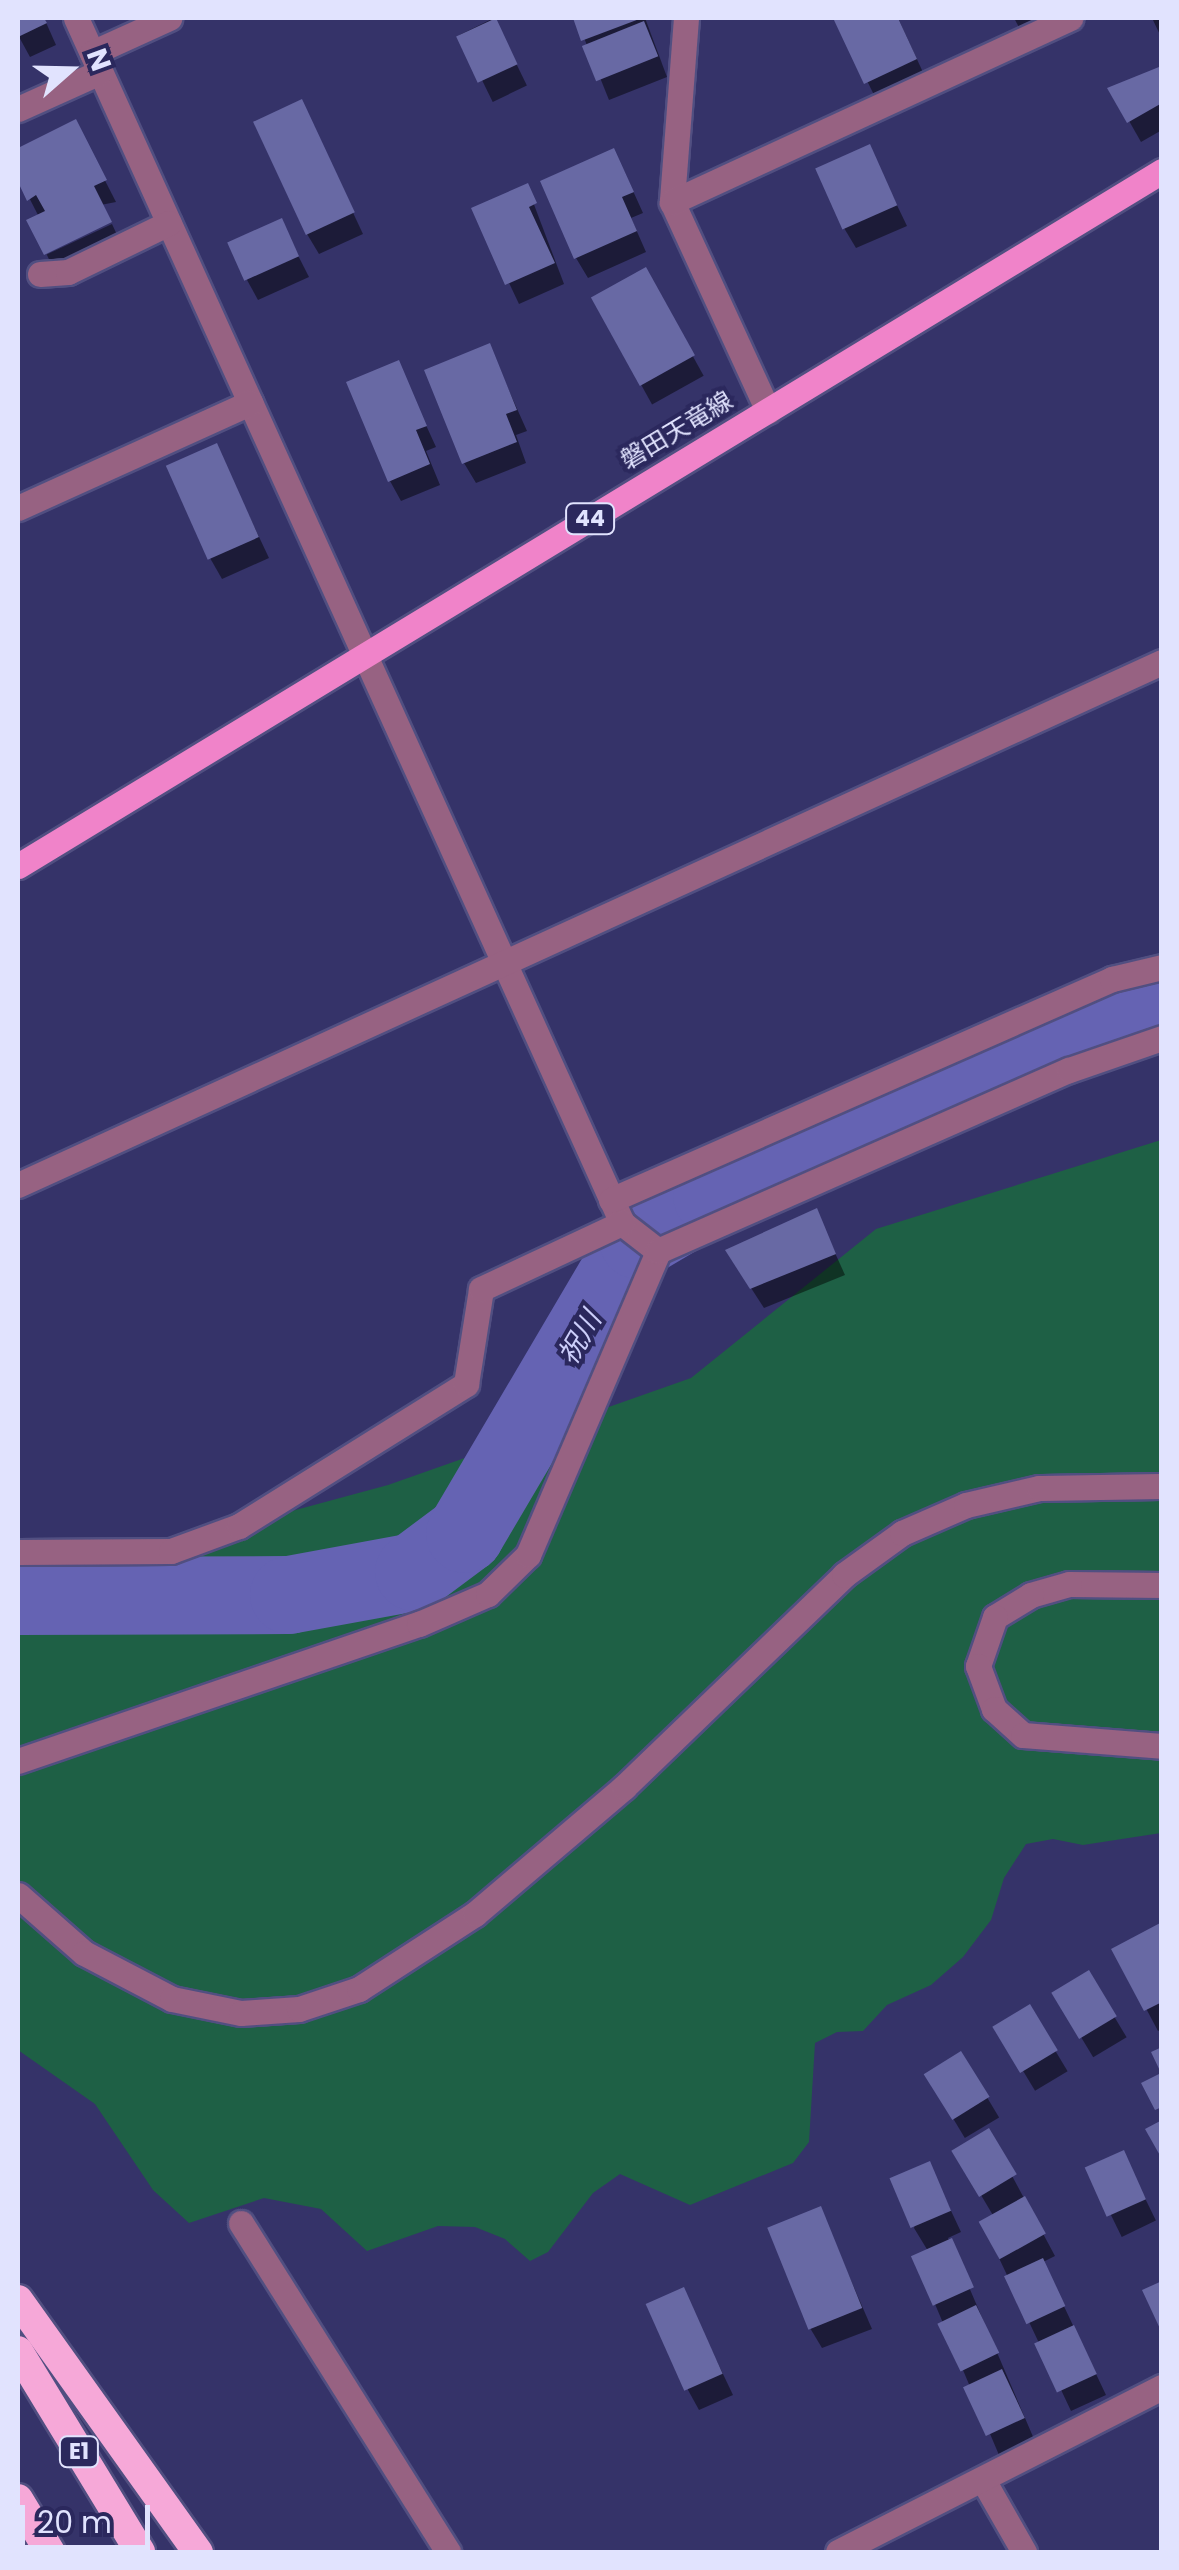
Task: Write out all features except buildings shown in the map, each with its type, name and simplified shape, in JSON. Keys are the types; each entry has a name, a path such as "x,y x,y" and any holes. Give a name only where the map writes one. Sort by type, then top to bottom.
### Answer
{"highway":[{"path":"18,2300 198,2552"},
{"name":"E1","path":"18,2351 140,2552"},
{"path":"18,2499 50,2552"}],"main road":[{"name":"磐田天竜線","path":"18,866 1162,171"}],"street":[{"path":"76,18 619,1216 656,1250"},
{"path":"18,109 169,18"},
{"path":"686,18 672,202 768,411"},
{"path":"672,202 1071,18"},
{"path":"40,274 68,272 169,223"},
{"path":"18,508 250,403"},
{"path":"18,1184 1162,662"},
{"path":"18,1552 171,1551 239,1526 466,1384 480,1289 619,1216 1112,979 1162,967"},
{"path":"18,1761 418,1624 488,1594 528,1555 656,1250 1068,1070 1162,1038"},
{"path":"18,1895 84,1953 172,1999 242,2013 299,2009 359,1989 475,1914 624,1788 844,1575 902,1533 966,1505 1039,1488 1162,1486"},
{"path":"1162,1586 1069,1584 1031,1596 995,1617 978,1666 994,1709 1023,1735 1162,1746"},
{"path":"241,2222 448,2552"},
{"path":"838,2552 1162,2387"},
{"path":"983,2480 1024,2552"}],"green space":[{"path":"1161,1140 1161,1833 1083,1845 1053,1839 1026,1844 1004,1878 991,1920 963,1957 931,1985 887,2005 863,2031 837,2032 815,2043 809,2142 793,2163 690,2205 620,2174 593,2193 548,2252 530,2261 505,2239 475,2227 438,2226 367,2251 321,2209 264,2198 189,2223 153,2190 95,2104 18,2050 18,1585 388,1485 691,1378 876,1229"}],"waterway":[{"name":"祝川","path":"18,1596 289,1595 414,1572 465,1534 638,1240 712,1196 1162,1002"}]}
